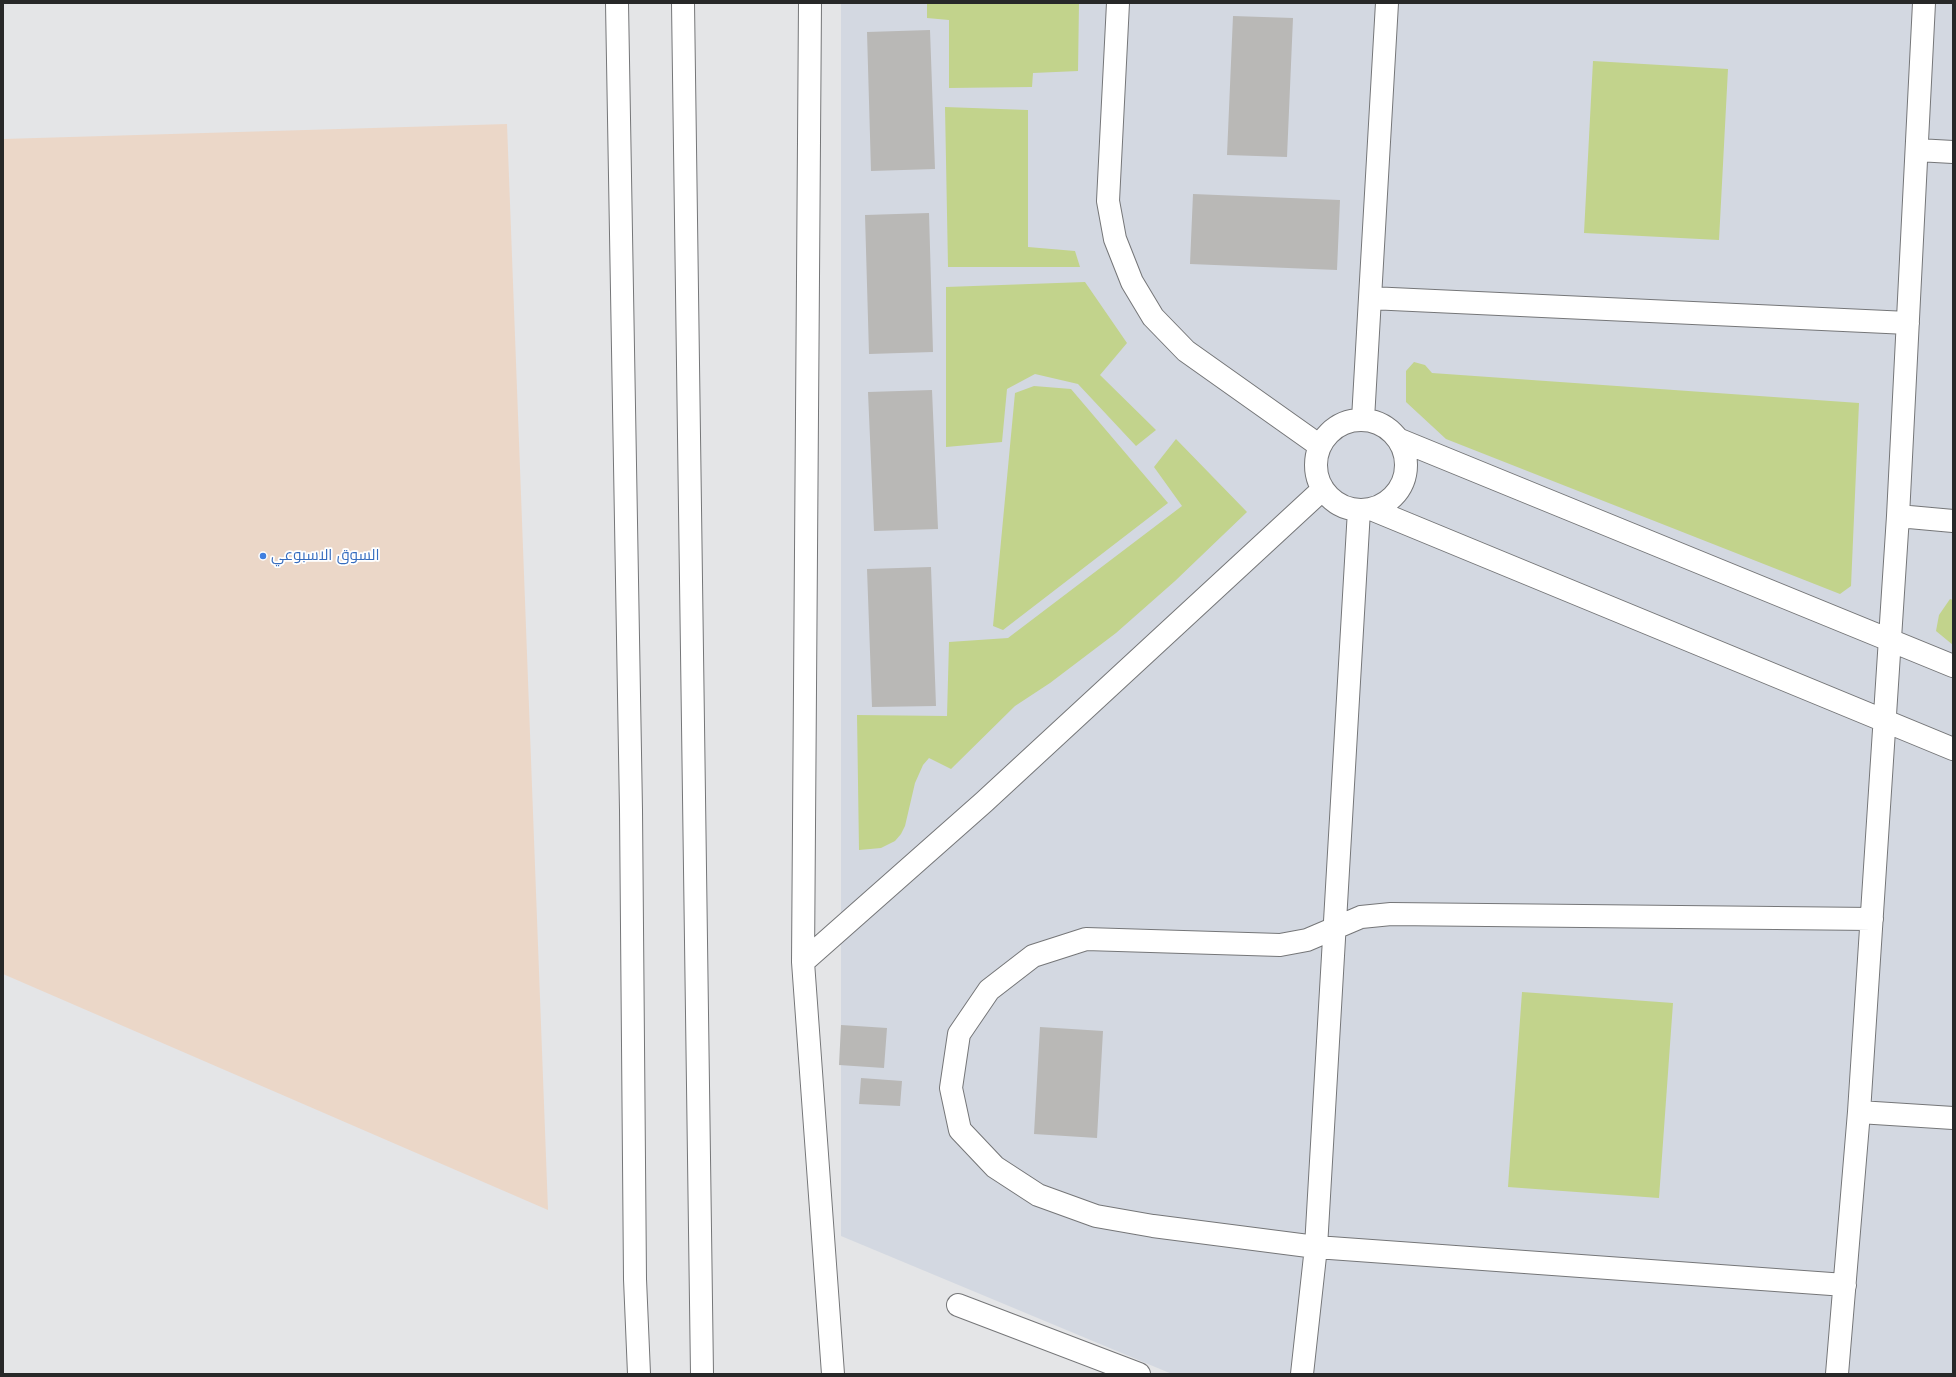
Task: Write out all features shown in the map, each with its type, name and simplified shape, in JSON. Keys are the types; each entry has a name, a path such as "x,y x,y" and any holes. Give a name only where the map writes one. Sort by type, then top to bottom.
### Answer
{"main road":[{"path":"617,3 631,810 635,1279 639,1374"},
{"path":"683,3 702,1374"},
{"path":"810,3 803,962 833,1374"},
{"path":"1118,3 1108,201 1115,239 1132,282 1153,317 1186,352 1320,446"},
{"path":"1363,419 1387,3"},
{"path":"1837,1374 1859,1112 1885,721 1898,516 1924,3"},
{"path":"1917,150 1953,152"},
{"path":"1370,298 1908,323"},
{"path":"1365,510 1387,502 1400,490 1406,474 1406,456 1400,440 1390,429 1377,422 1363,419 1350,420 1337,426 1327,434 1316,456 1316,468 1323,489 1338,504 1365,510 1953,749"},
{"path":"1400,440 1953,666"},
{"path":"803,962 984,802 1323,489"},
{"path":"1302,1374 1316,1247 1335,928 1365,510"},
{"path":"1898,516 1953,521"},
{"path":"1845,1285 1316,1247 1153,1226 1096,1216 1038,1194 995,1167 960,1130 951,1088 959,1034 989,990 1033,956 1086,939 1280,945 1308,940 1361,917 1391,914 1872,918"},
{"path":"1859,1112 1953,1118"},
{"path":"958,1305 1139,1374"}],"shaded area":[{"path":"841,3 1953,3 1953,1374 1172,1374 841,1236"},
{"name":"السوق الاسبوعي","path":"507,124 548,1210 3,974 3,139"}],"green space":[{"path":"927,3 1079,3 1078,71 1033,73 1032,87 949,88 949,20 927,18"},
{"path":"1593,61 1728,69 1719,240 1584,233"},
{"path":"945,107 1028,110 1028,247 1075,251 1080,267 948,267"},
{"path":"1085,282 1127,343 1100,375 1156,430 1136,446 1078,384 1035,374 1007,389 1002,442 946,447 946,287"},
{"path":"1414,362 1425,365 1432,373 1859,403 1851,586 1840,594 1446,439 1406,402 1406,371"},
{"path":"1034,386 1071,389 1168,503 1003,630 993,626 1015,393"},
{"path":"1176,439 1247,512 1175,581 1116,633 1050,683 1015,706 951,769 929,758 923,765 915,783 905,826 901,834 895,841 881,848 859,850 857,715 947,716 949,642 1008,638 1182,506 1154,467"},
{"path":"1950,599 1953,600 1953,645 1936,631 1939,615"},
{"path":"1522,992 1673,1003 1659,1198 1508,1187"}],"building":[{"path":"1233,16 1293,18 1287,157 1227,155"},
{"path":"930,30 935,169 871,171 867,32"},
{"path":"1193,194 1340,200 1337,270 1190,264"},
{"path":"929,213 933,352 869,354 865,215"},
{"path":"932,390 938,529 874,531 868,392"},
{"path":"931,567 936,706 872,707 867,569"},
{"path":"841,1025 887,1028 884,1068 839,1065"},
{"path":"1040,1027 1103,1031 1097,1138 1034,1134"},
{"path":"861,1078 902,1081 900,1106 859,1104"}],"place":[{"name":"السوق الاسبوعي","path":"263,556"}]}
